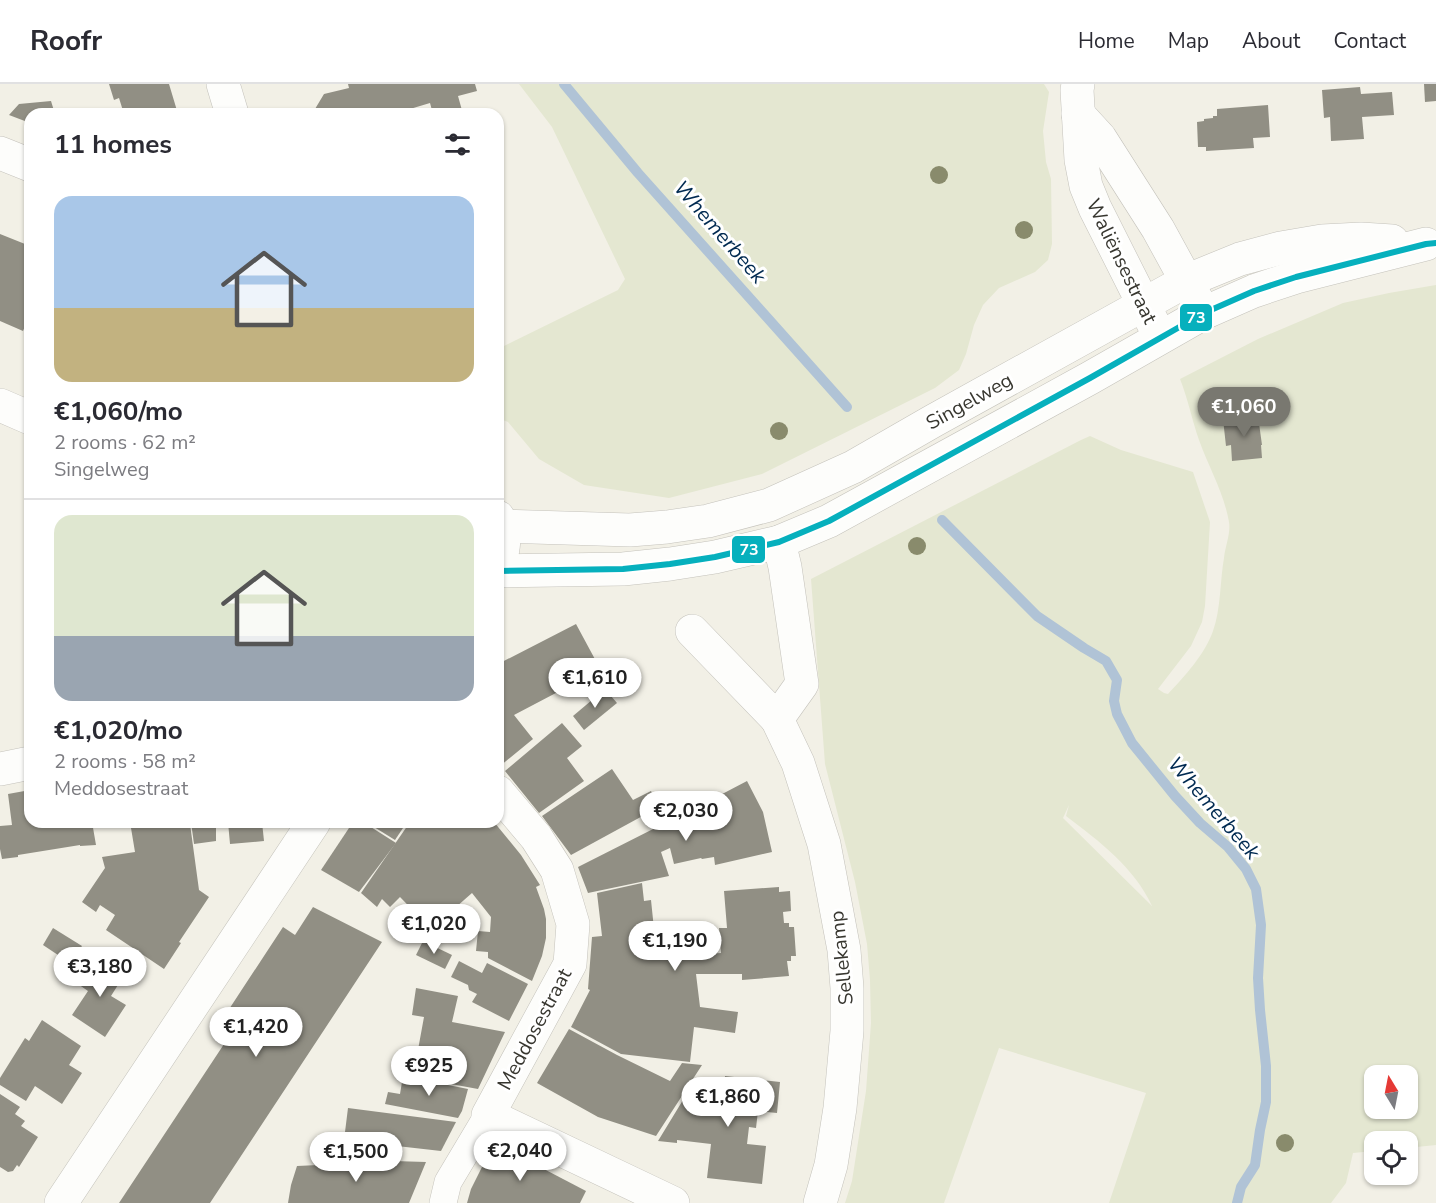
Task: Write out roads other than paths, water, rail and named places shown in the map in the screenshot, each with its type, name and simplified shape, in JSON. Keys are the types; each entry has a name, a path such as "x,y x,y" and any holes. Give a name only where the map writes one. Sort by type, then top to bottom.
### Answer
{"street":[{"path":"224,84 230,108"},
{"name":"Waliënsestraat","path":"1078,99 1158,229 1204,312"},
{"name":"Waliënsestraat","path":"1078,99 1081,160 1086,186 1160,337"},
{"path":"0,153 24,163"},
{"name":"Singelweg","path":"504,521 630,530 708,521 770,505 853,467 1186,281 1240,259 1281,248 1322,241 1361,239 1431,243"},
{"name":"Singelweg","path":"504,571 623,570 715,557 778,542 830,521 1090,378 1204,312 1254,291 1296,277 1431,243"},
{"path":"0,405 24,415"},
{"path":"777,719 802,684 785,567 778,542"},
{"name":"Sellekamp","path":"692,631 777,719 798,763 824,844 844,950 847,1031 841,1097 831,1166 820,1203"},
{"path":"0,769 24,763"},
{"name":"Meddosestraat","path":"442,1203 448,1182 488,1115 570,964 573,924 557,870 536,837 504,799"},
{"path":"61,1203 310,828"},
{"path":"488,1115 673,1203"}],"waterway":[{"name":"Whemerbeek","path":"564,84 638,173 847,407"},
{"name":"Whemerbeek","path":"942,520 1037,616 1106,661 1117,680 1114,701 1117,714 1132,743 1175,796 1200,823 1228,847 1246,869 1256,889 1261,925 1258,978 1266,1066 1266,1102 1255,1165 1241,1187 1237,1203"}]}
